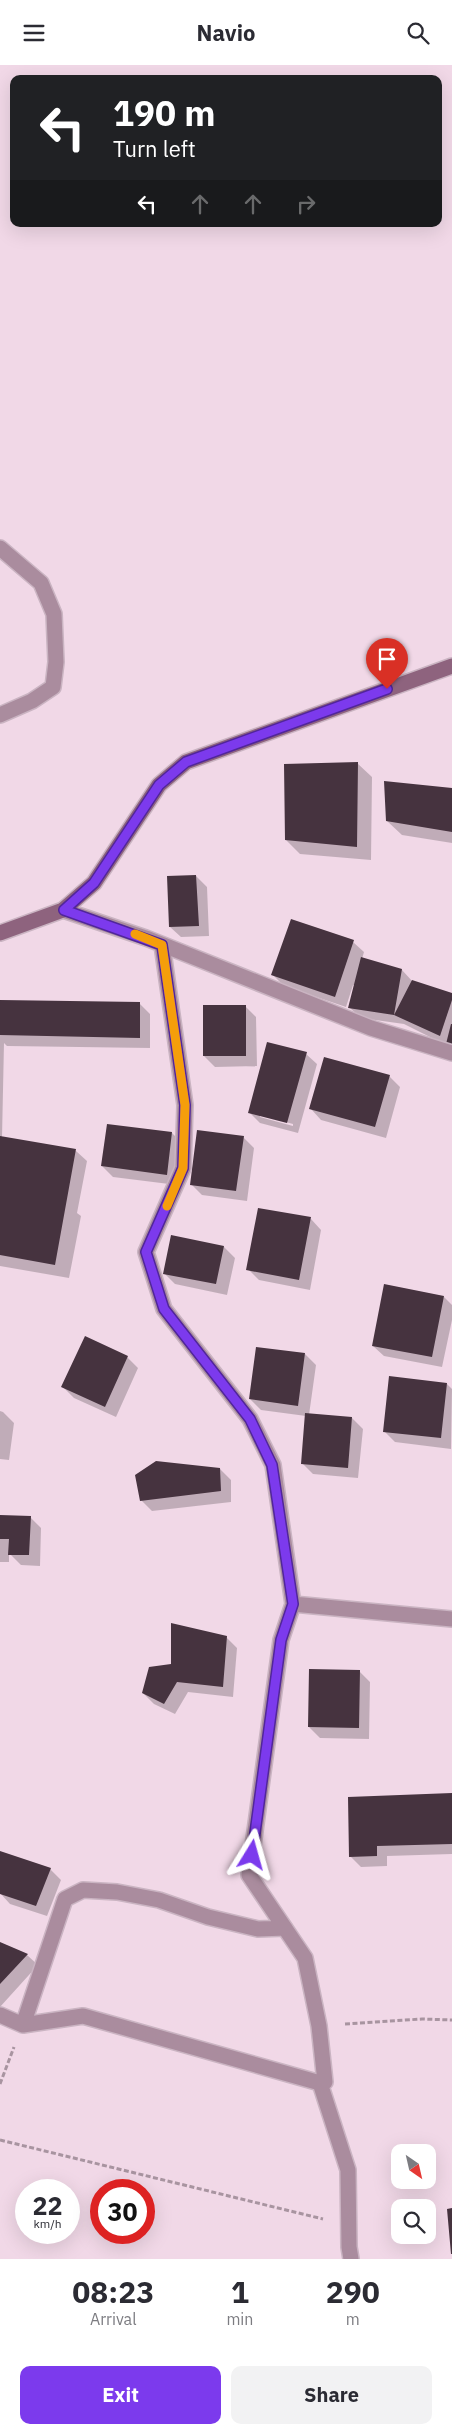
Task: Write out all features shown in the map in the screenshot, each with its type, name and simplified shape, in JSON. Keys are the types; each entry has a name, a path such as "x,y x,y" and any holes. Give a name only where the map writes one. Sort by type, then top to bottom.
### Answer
{"main road":[{"path":"0,933 64,910 94,883 159,785 186,762 452,666"}],"street":[{"path":"0,548 41,583 54,613 56,661 53,687 32,701 0,715"},
{"path":"64,910 162,945 371,1029 452,1053"},
{"path":"0,2015 23,2025 83,2016 320,2083 325,2082 319,2026 305,1958 249,1875 281,1640 293,1604 272,1465 250,1419 164,1309 146,1252 183,1168 185,1105 162,945"},
{"path":"293,1604 452,1619"},
{"path":"23,2025 65,1899 83,1890 117,1892 159,1900 208,1917 258,1929 285,1928"},
{"path":"320,2083 348,2170 348,2225 351,2259"}],"path":[{"path":"319,2026 422,2019 452,2021"},
{"path":"0,2083 23,2025"},
{"path":"0,2141 348,2225"}],"building":[{"path":"358,762 357,847 285,840 284,764"},
{"path":"384,781 452,788 452,832 386,821"},
{"path":"196,875 199,926 169,927 167,876"},
{"path":"291,919 354,940 335,997 271,975"},
{"path":"361,957 402,969 394,1015 348,1008"},
{"path":"412,980 452,993 452,1000 440,1036 394,1015"},
{"path":"0,1000 140,1002 140,1038 0,1035"},
{"path":"203,1005 246,1005 246,1056 203,1056"},
{"path":"452,1024 452,1046 446,1044"},
{"path":"267,1042 307,1052 287,1123 248,1113"},
{"path":"324,1057 390,1075 375,1127 309,1109"},
{"path":"107,1124 172,1132 167,1175 101,1166"},
{"path":"197,1130 244,1136 236,1191 190,1185"},
{"path":"0,1136 76,1149 55,1265 0,1255"},
{"path":"258,1208 311,1217 299,1280 246,1270"},
{"path":"171,1235 224,1246 216,1284 163,1274"},
{"path":"384,1284 444,1296 432,1357 372,1346"},
{"path":"85,1336 128,1356 105,1407 61,1387"},
{"path":"256,1347 305,1353 298,1406 249,1399"},
{"path":"389,1376 447,1383 441,1438 383,1432"},
{"path":"305,1413 352,1417 348,1468 301,1464"},
{"path":"156,1461 220,1468 221,1491 140,1501 135,1475"},
{"path":"0,1515 31,1516 29,1555 8,1555 9,1539 0,1539"},
{"path":"171,1623 227,1636 223,1687 177,1682 164,1704 142,1693 149,1667 171,1664"},
{"path":"309,1669 360,1670 359,1728 308,1727"},
{"path":"452,1793 452,1844 377,1846 377,1856 349,1857 348,1797"},
{"path":"0,1851 51,1868 36,1906 0,1894"},
{"path":"0,1942 28,1954 0,1984"},
{"path":"452,2208 452,2254 451,2254 447,2209"}],"slow traffic":[{"path":"135,934 162,945 185,1105 183,1168 167,1206"}],"route":[{"path":"252,1855 272,1719 281,1640 293,1604 272,1465 250,1419 164,1309 146,1252 183,1168 185,1105 162,945 64,910 94,883 159,785 186,762 387,689"}]}
